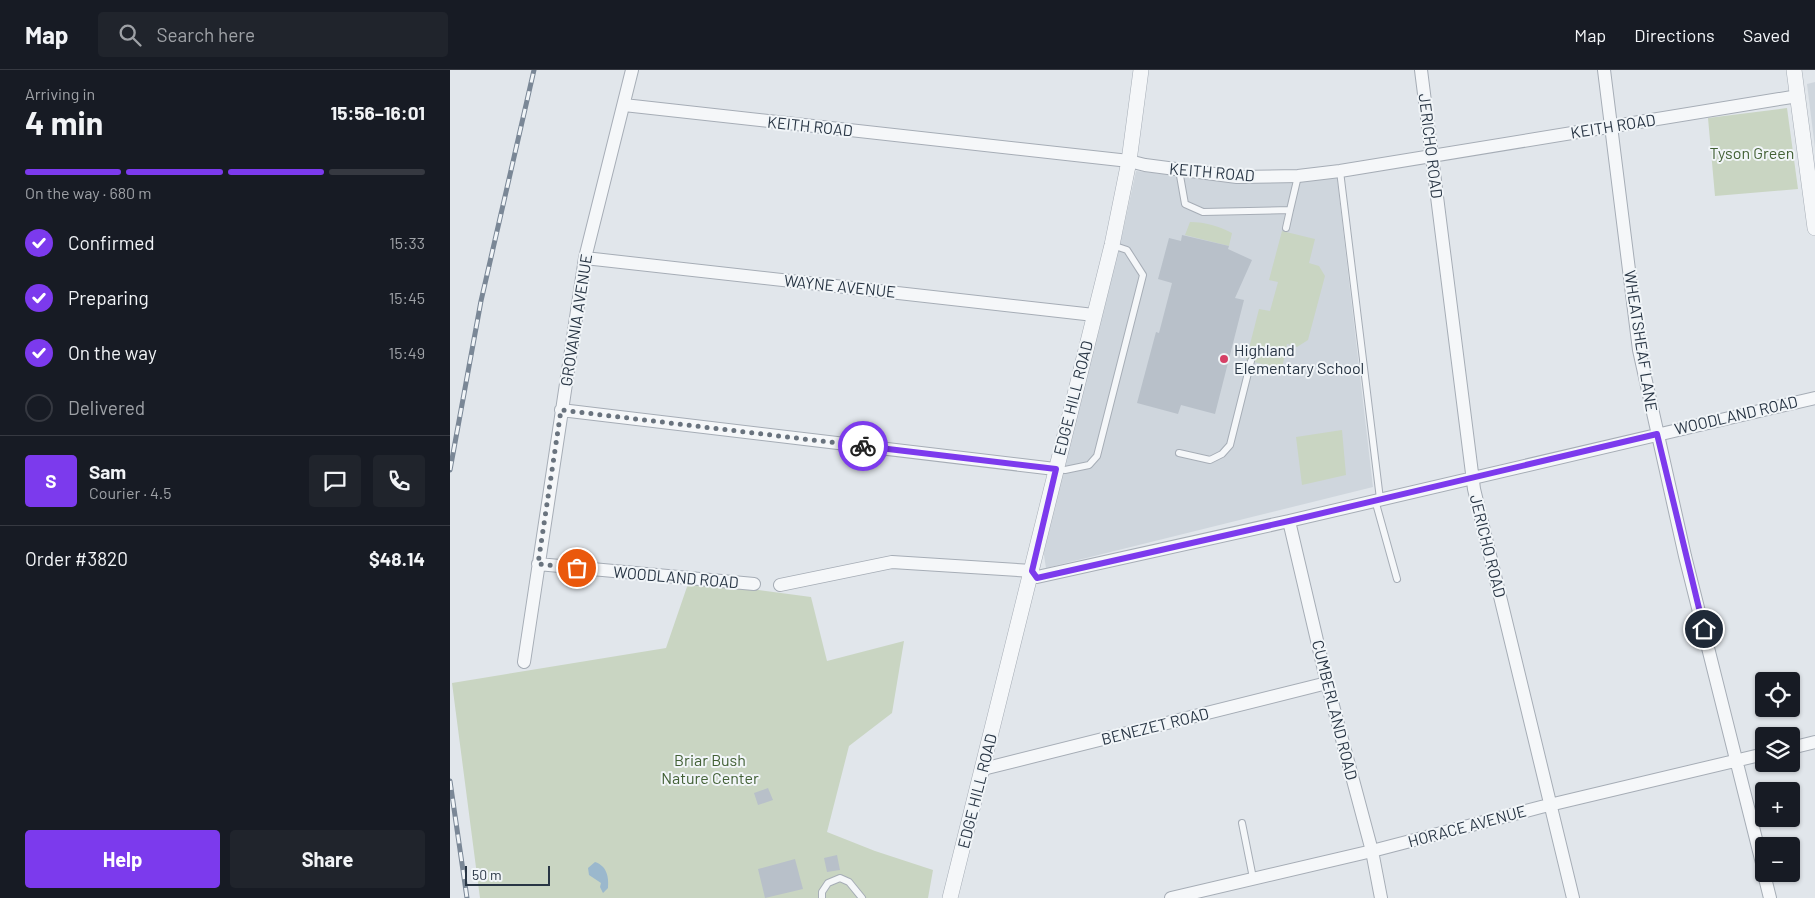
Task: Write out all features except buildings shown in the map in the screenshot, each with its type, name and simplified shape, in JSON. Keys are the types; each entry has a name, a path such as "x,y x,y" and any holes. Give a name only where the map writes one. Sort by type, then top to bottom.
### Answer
{"street":[{"name":"GROVANIA AVENUE","path":"524,662 561,410 586,258 632,70"},
{"name":"EDGE HILL ROAD","path":"950,898 1112,245 1130,161 1141,70"},
{"name":"JERICHO ROAD","path":"1421,70 1473,477 1573,898"},
{"name":"WHEATSHEAF LANE","path":"1604,70 1639,350 1686,556 1755,837"},
{"path":"1794,70 1815,228"},
{"name":"KEITH ROAD","path":"624,105 1130,161 1178,170 1237,177 1298,176 1340,171 1798,96"},
{"name":"WAYNE AVENUE","path":"586,258 1094,315"},
{"name":"WOODLAND ROAD","path":"780,585 892,562 1032,571 1037,578 1815,398"},
{"path":"561,410 1056,469"},
{"name":"CUMBERLAND ROAD","path":"1289,521 1327,683 1372,851 1381,898"},
{"name":"WOODLAND ROAD","path":"538,564 754,584"},
{"name":"BENEZET ROAD","path":"983,769 1327,683"},
{"path":"1800,746 1815,742"},
{"name":"HORACE AVENUE","path":"1170,898 1372,851 1550,804 1755,756"},
{"name":"WHEATSHEAF LANE","path":"1766,882 1770,898"}],"lane":[{"path":"1178,170 1185,204 1203,212 1290,210"},
{"path":"1340,171 1378,500 1397,579"},
{"path":"1286,228 1298,176"},
{"path":"1056,469 1065,470 1089,465 1097,456 1141,284 1143,275 1127,250 1112,245"},
{"path":"1179,453 1210,460 1222,454 1230,445 1251,362"},
{"path":"1242,823 1253,878"},
{"path":"822,898 822,892 828,882 840,878 849,882 862,898"}],"shaded area":[{"path":"1815,82 1815,148 1807,84"},
{"name":"Highland Elementary School","path":"1136,171 1236,182 1282,182 1337,178 1373,487 1046,568 1043,549 1123,231"}],"green space":[{"name":"Tyson Green","path":"1787,108 1798,189 1715,196 1708,118"},
{"path":"1190,222 1212,225 1232,233 1229,246 1185,235"},
{"path":"1282,231 1315,239 1309,263 1319,266 1325,276 1308,340 1297,347 1287,344 1282,369 1246,360 1259,309 1270,311 1278,282 1269,280"},
{"path":"1342,430 1346,475 1302,485 1296,437"},
{"name":"Briar Bush Nature Center","path":"689,581 811,597 827,661 904,641 892,713 849,746 827,832 875,851 933,870 928,898 480,898 452,683 666,648"}],"water":[{"path":"595,862 605,869 607,876 608,888 603,893 600,887 601,883 589,875 588,868"}],"railway":[{"path":"450,470 481,301 534,70"},
{"path":"450,781 467,898"}],"way so far":[{"path":"577,568 538,564 561,410 863,446"}],"place":[{"name":"Highland Elementary School","path":"1224,359"}],"route":[{"path":"863,446 1056,469 1032,571 1037,578 1657,434 1704,629"}]}
